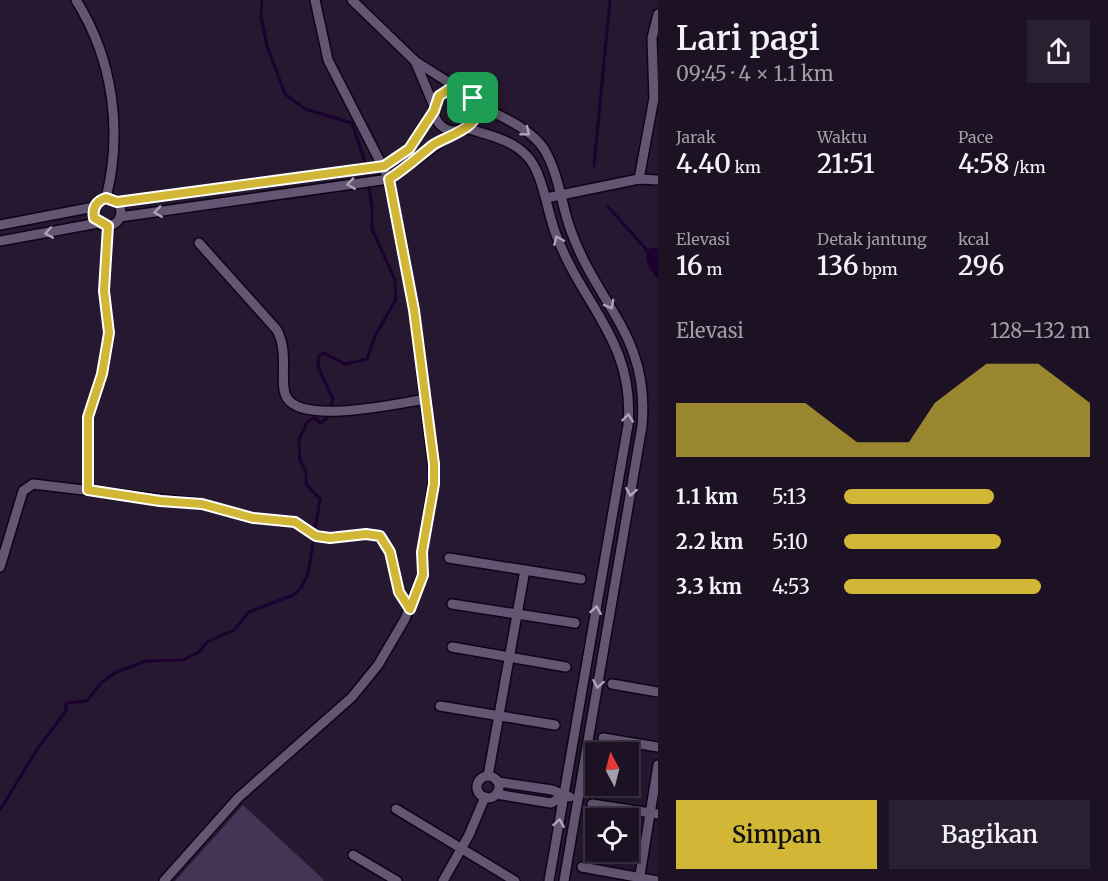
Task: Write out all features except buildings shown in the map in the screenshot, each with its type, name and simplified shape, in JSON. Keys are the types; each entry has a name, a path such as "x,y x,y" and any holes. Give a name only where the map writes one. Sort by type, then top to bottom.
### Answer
{"street":[{"path":"76,0 101,48 111,94 114,136 111,179 106,198"},
{"path":"164,881 222,814 351,697 378,665 410,609 423,575 422,552 434,484 414,310 389,179 328,60 315,0"},
{"path":"352,0 415,61 469,94 475,103 523,129 543,148 562,193 571,232 628,337 637,359 644,404 564,881"},
{"path":"639,179 653,129 656,71 652,38 658,14"},
{"path":"415,61 441,126 456,131"},
{"path":"0,225 94,207 106,198 117,202 384,166 409,149 443,92 459,89"},
{"path":"120,217 389,179 456,131 466,128 474,120 475,103"},
{"path":"466,128 512,143 529,158 546,198 556,237 618,350 628,383 630,405 549,881"},
{"path":"546,198 639,179 658,180"},
{"path":"0,241 98,223 113,225 120,217 121,211 117,202"},
{"path":"94,207 94,218 98,223"},
{"path":"88,490 88,417 102,374 109,333 104,291 108,226"},
{"path":"199,243 276,330 284,343 287,398 303,407 336,413 426,399"},
{"path":"0,567 26,487 33,484 160,501 202,504 253,518 295,522 316,536 330,538 366,534 380,536 390,552 399,592 410,609"},
{"path":"449,558 581,579"},
{"path":"488,776 525,570"},
{"path":"452,604 575,623"},
{"path":"452,647 566,667"},
{"path":"612,684 658,692"},
{"path":"440,706 555,725"},
{"path":"603,738 658,747"},
{"path":"639,879 654,813 658,765"},
{"path":"488,776 498,782 552,790 564,796 578,798"},
{"path":"486,797 478,788 480,780 488,776"},
{"path":"496,794 498,782"},
{"path":"443,881 462,849 486,797 496,794 551,803 564,796"},
{"path":"592,804 654,813"},
{"path":"396,809 515,881"},
{"path":"353,855 397,881"},
{"path":"582,867 658,881"}],"shaded area":[{"path":"654,247 658,249 658,279 647,263 647,250"},
{"path":"243,805 324,880 175,881"}],"waterway":[{"path":"0,810 38,748 66,711 66,703 87,701 101,683 116,672 146,661 183,660 199,652 207,642 234,630 249,612 293,595 301,588 308,574 320,499 306,484 306,472 300,460 299,440 307,422 314,418 321,423 327,418 333,399 318,367 319,356 324,353 345,364 367,359 375,336 396,299 395,280 372,229 372,207 365,162 352,123 305,109 285,94 267,46 261,16 262,0"},
{"path":"594,166 610,0"},
{"path":"608,207 647,250"}],"route":[{"path":"454,88 459,89 473,98 476,114 471,124 432,146 416,162 389,179 391,200 414,310 434,464 434,484 422,552 423,575 410,609 399,592 390,552 380,536 366,534 330,538 316,536 295,522 253,518 190,502 160,501 88,490 86,436 89,409 102,374 109,333 104,291 105,242 108,226 98,223 94,218 94,207 97,203 106,198 117,202 384,166 409,149 434,111 436,100 443,92 454,88"}]}
